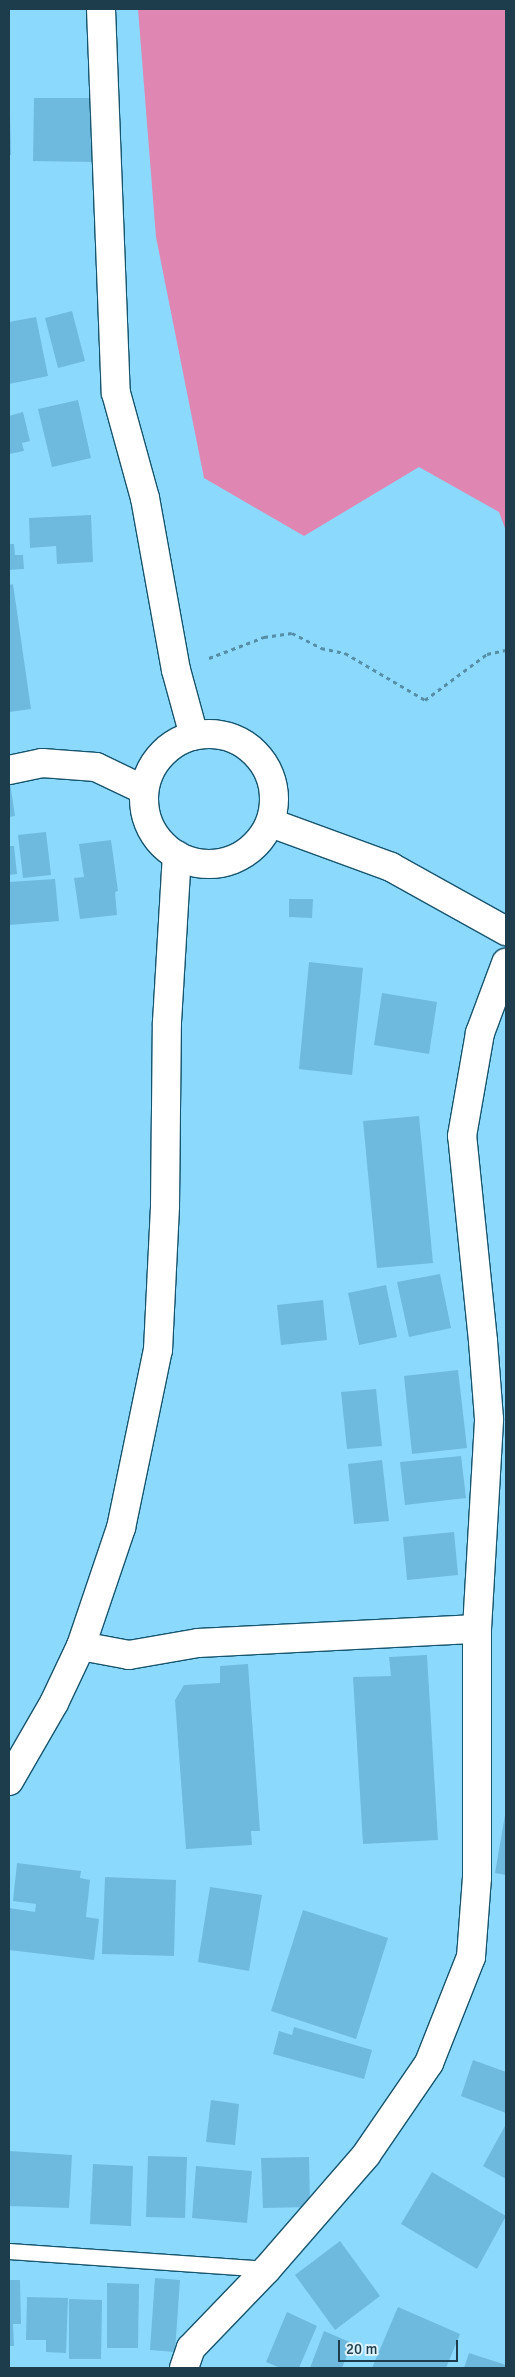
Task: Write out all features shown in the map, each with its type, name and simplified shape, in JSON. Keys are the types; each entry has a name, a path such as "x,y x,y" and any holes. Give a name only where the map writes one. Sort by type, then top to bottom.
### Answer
{"street":[{"path":"101,9 116,393 145,498 176,670 194,736"},
{"path":"202,734 224,736 244,744 260,759 272,779 274,801 270,822 261,839 248,852 232,861 212,864 194,863 177,855 162,844 150,827 144,809 144,790 151,770 163,752 181,740 202,734"},
{"path":"9,770 42,763 96,767 144,790"},
{"path":"270,822 391,867 506,931"},
{"path":"13,1766 54,1703 82,1646 121,1528 158,1350 166,1205 166,1022 177,855"},
{"path":"184,2368 192,2348 267,2269 366,2155 429,2063 472,1957 478,1878 477,1629 489,1419 462,1136 480,1033 506,963"},
{"path":"82,1646 129,1655 198,1643 477,1629"}],"lane":[{"path":"9,2251 267,2269"}],"path":[{"path":"176,670 264,637 292,633 321,648 345,654 425,700 487,654 506,650"}],"shaded area":[{"path":"138,9 506,9 506,531 499,512 419,467 304,536 204,478 156,237"}],"building":[{"path":"34,98 96,98 95,162 33,161"},
{"path":"10,115 11,155 9,155"},
{"path":"72,311 85,361 58,368 45,318"},
{"path":"36,317 48,376 9,384 9,322"},
{"path":"78,400 91,458 52,467 38,409"},
{"path":"23,412 30,441 22,443 24,451 9,454 9,416"},
{"path":"91,515 93,562 57,564 56,546 30,548 29,518"},
{"path":"9,544 14,544 15,555 23,555 24,569 9,570"},
{"path":"13,584 31,709 9,712 9,585"},
{"path":"9,784 15,816 9,817"},
{"path":"46,832 51,875 23,878 18,835"},
{"path":"111,840 118,891 115,892 117,915 80,919 74,878 84,877 79,844"},
{"path":"9,846 14,846 17,874 9,875"},
{"path":"55,879 59,921 9,925 9,882"},
{"path":"289,899 313,899 312,918 289,917"},
{"path":"309,962 363,968 352,1075 299,1069"},
{"path":"382,993 437,1002 429,1054 374,1045"},
{"path":"419,1116 433,1263 377,1268 363,1121"},
{"path":"440,1274 451,1328 409,1337 397,1282"},
{"path":"386,1285 397,1337 359,1345 348,1293"},
{"path":"323,1300 327,1340 281,1345 277,1305"},
{"path":"458,1370 467,1448 412,1454 404,1376"},
{"path":"376,1389 382,1446 347,1449 341,1392"},
{"path":"461,1456 466,1498 405,1505 400,1462"},
{"path":"382,1460 389,1521 354,1524 348,1464"},
{"path":"454,1532 458,1575 407,1580 403,1537"},
{"path":"427,1655 438,1840 363,1844 353,1677 391,1676 389,1657"},
{"path":"248,1664 260,1831 251,1831 252,1845 186,1849 175,1700 184,1685 220,1683 220,1666"},
{"path":"506,1815 506,1875 495,1873"},
{"path":"17,1863 81,1871 80,1878 90,1880 86,1917 99,1919 94,1960 9,1950 9,1908 35,1912 36,1904 13,1901"},
{"path":"105,1877 176,1880 174,1956 102,1954"},
{"path":"210,1887 262,1895 249,1971 198,1962"},
{"path":"303,1910 388,1938 356,2039 271,2011"},
{"path":"294,2027 372,2050 364,2079 273,2054 279,2031 292,2035"},
{"path":"473,2060 506,2072 506,2113 461,2096"},
{"path":"211,2100 239,2104 235,2145 206,2142"},
{"path":"506,2124 506,2179 483,2166"},
{"path":"9,2151 72,2155 69,2208 9,2206"},
{"path":"148,2156 187,2157 185,2218 146,2217"},
{"path":"309,2157 310,2207 263,2208 261,2158"},
{"path":"93,2164 133,2166 131,2226 90,2224"},
{"path":"196,2166 252,2171 247,2223 192,2218"},
{"path":"432,2172 506,2216 477,2269 401,2224"},
{"path":"340,2241 380,2296 335,2330 295,2275"},
{"path":"155,2278 180,2280 175,2352 150,2350"},
{"path":"9,2280 20,2280 21,2324 13,2324 14,2346 9,2346"},
{"path":"107,2283 139,2284 138,2348 107,2348"},
{"path":"27,2297 68,2298 66,2353 46,2352 46,2340 26,2340"},
{"path":"69,2299 102,2300 101,2359 69,2359"},
{"path":"398,2307 460,2334 446,2368 372,2368"},
{"path":"287,2312 317,2326 299,2368 280,2368 266,2362"},
{"path":"324,2331 352,2343 342,2368 310,2368"},
{"path":"469,2353 506,2365 506,2368 464,2368"}]}
